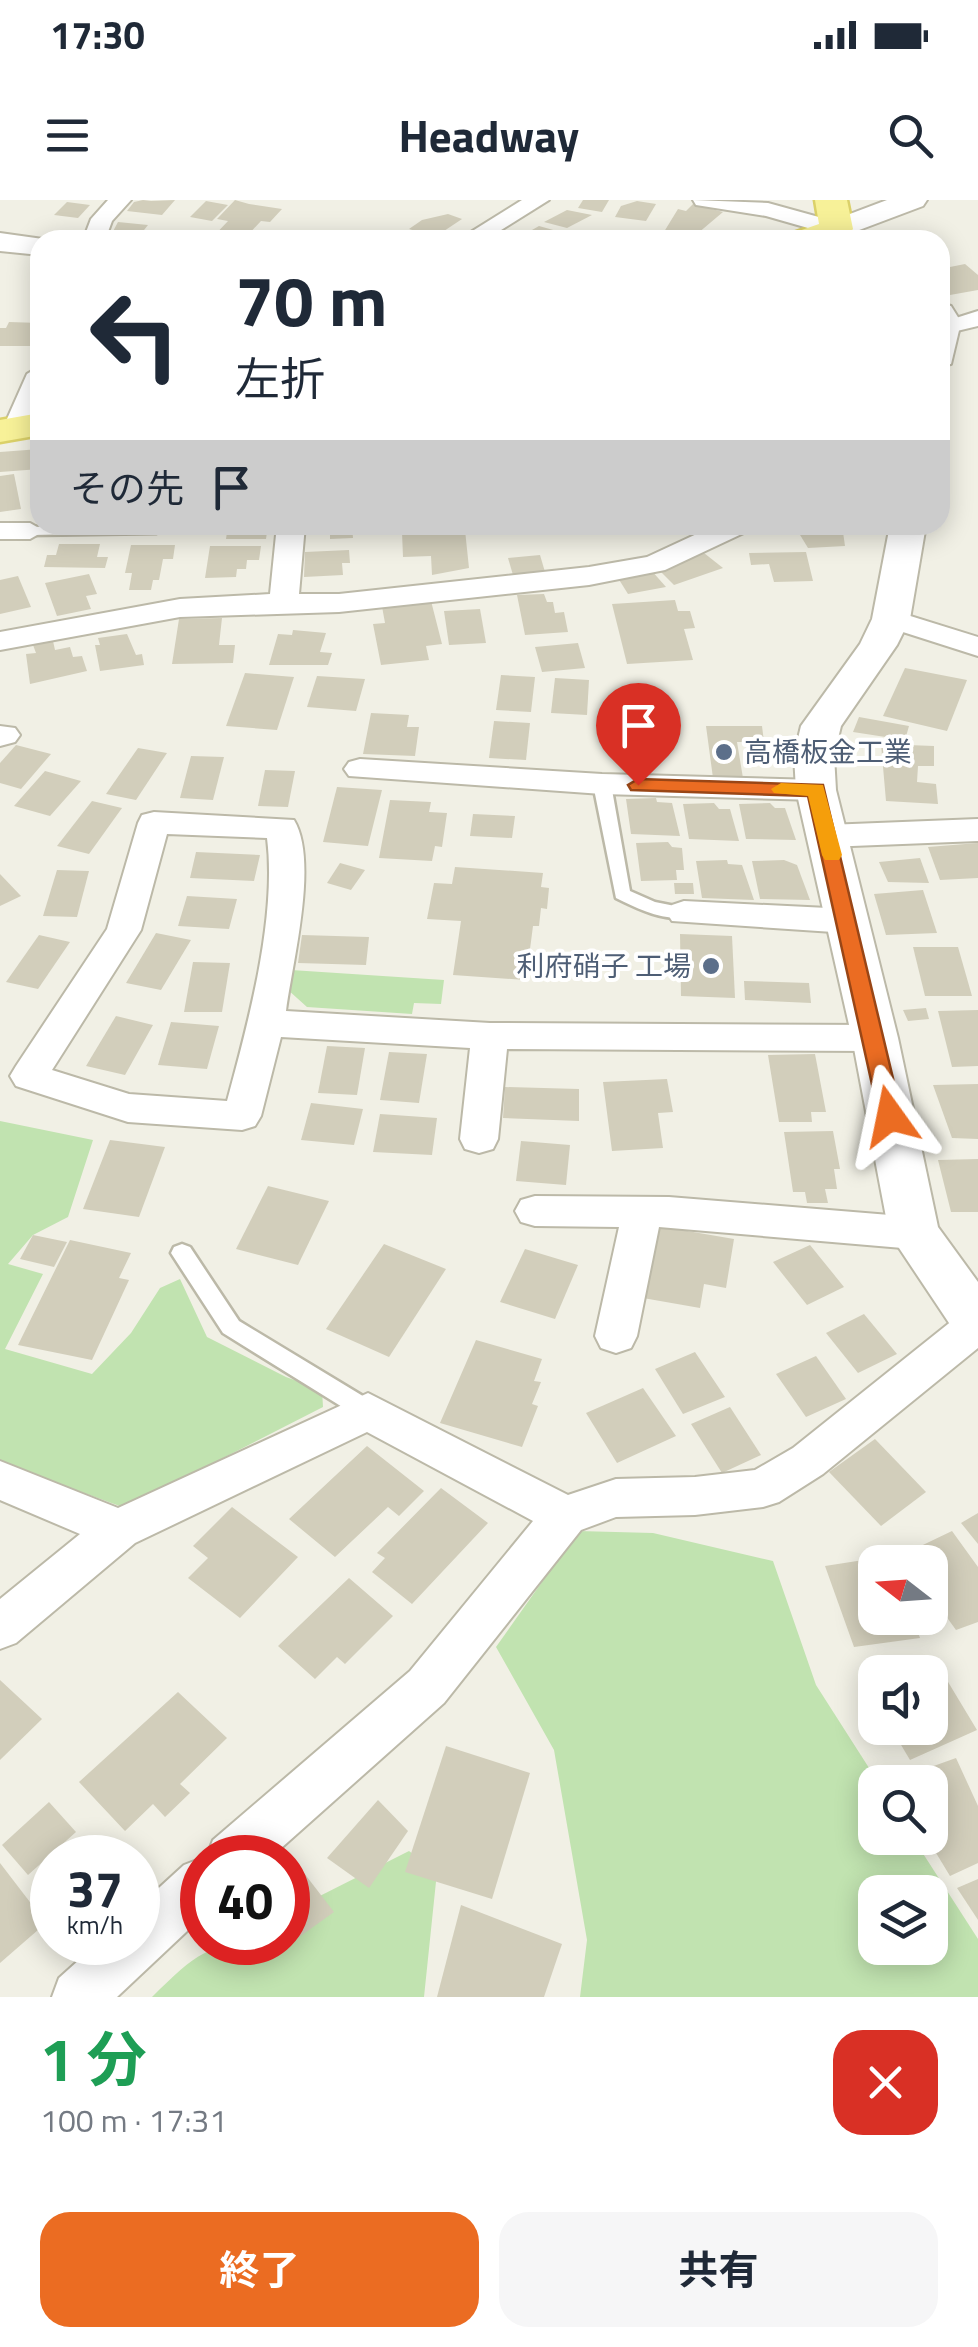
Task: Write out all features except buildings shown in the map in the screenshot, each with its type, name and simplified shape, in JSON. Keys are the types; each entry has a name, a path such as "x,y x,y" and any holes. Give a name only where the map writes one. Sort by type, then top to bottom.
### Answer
{"street":[{"path":"98,230 120,200"},
{"path":"486,230 538,200"},
{"path":"704,200 768,210 831,227 913,200"},
{"path":"0,242 30,245"},
{"path":"950,329 978,318"},
{"path":"950,333 978,338"},
{"path":"19,428 30,400"},
{"path":"0,532 30,531"},
{"path":"284,602 290,535"},
{"path":"0,641 180,608 339,603 590,576 654,564 716,535"},
{"path":"257,1835 426,1687 565,1516 616,1498 695,1496 762,1488 808,1461 978,1324 965,1288 914,1233 874,1038 816,790 814,755 821,726 891,620 906,535"},
{"path":"891,620 978,647"},
{"path":"360,769 602,784 816,790"},
{"path":"154,823 282,828 288,872 266,1023 242,1116 128,1108 29,1076 124,930 154,823"},
{"path":"827,836 978,830"},
{"path":"684,914 848,921"},
{"path":"266,1023 490,1036 874,1038"},
{"path":"479,1139 490,1036"},
{"path":"536,1211 642,1212 914,1233"},
{"path":"616,1336 642,1212"},
{"path":"0,1628 119,1529 368,1411 565,1516"},
{"path":"0,1480 119,1529"},
{"path":"78,1997 180,1903"}],"lane":[{"path":"602,784 622,894 651,907 684,914"},
{"path":"182,1252 231,1327 368,1411"}],"green space":[{"path":"291,970 444,980 441,1004 414,1003 412,1014 307,1007 287,989"},
{"path":"0,1121 93,1140 68,1217 33,1235 8,1264 43,1274 5,1349 92,1374 131,1333 160,1288 180,1279 207,1337 286,1377 322,1390 323,1407 125,1508 0,1462"},
{"path":"578,1531 653,1533 773,1561 816,1685 867,1765 858,1765 858,1855 924,1855 937,1875 858,1875 858,1965 948,1965 948,1892 978,1939 978,1997 580,1997 587,1940 554,1750 496,1647"},
{"path":"409,1851 437,1872 424,1997 152,1997 186,1965 310,1965 310,1901"}],"slow traffic":[{"path":"781,789 816,790 832,855"}],"place":[{"name":"高橋板金工業","path":"724,752"},
{"name":"利府硝子 工場","path":"711,966"}],"route":[{"path":"638,785 816,790 890,1116"}]}
